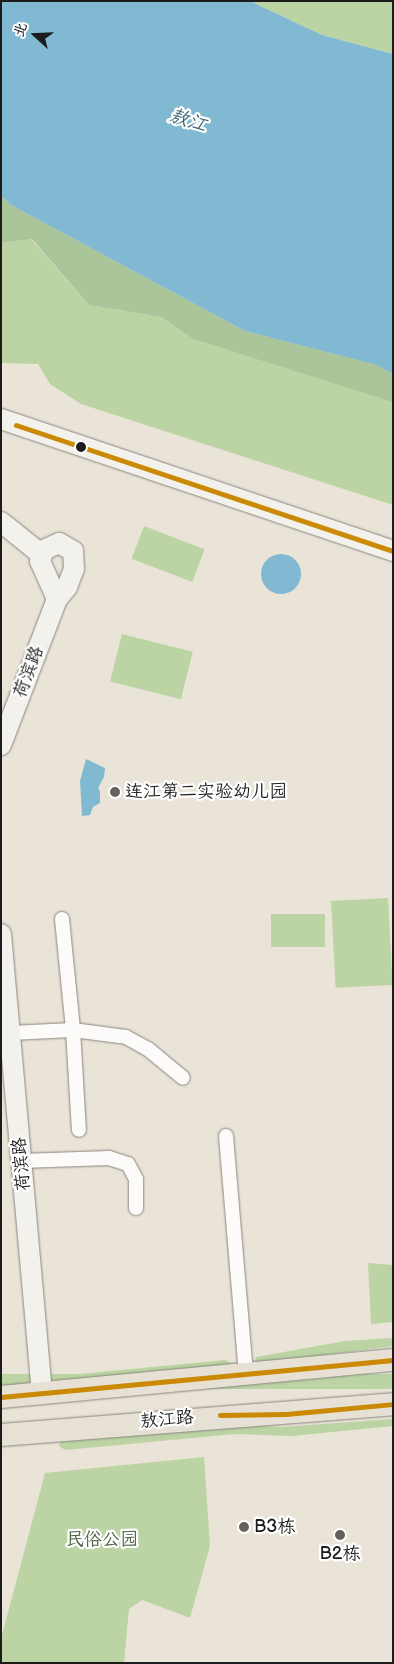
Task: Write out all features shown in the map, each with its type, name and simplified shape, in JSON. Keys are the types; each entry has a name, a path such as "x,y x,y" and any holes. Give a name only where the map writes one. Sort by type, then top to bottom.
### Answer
{"main road":[{"path":"1,1397 393,1360"},
{"name":"敖江路","path":"1,1435 393,1404"}],"street":[{"path":"6,425 393,551"},
{"path":"1,522 41,554 40,567 52,583 57,599"},
{"name":"荷滨路","path":"1,745 57,599 67,587 75,556 69,547 58,543 48,546 41,554"},
{"path":"62,919 74,1030 79,1130"},
{"name":"荷滨路","path":"1,934 42,1394"},
{"path":"10,1033 74,1030 126,1037 148,1049 183,1078"},
{"path":"226,1136 246,1375"},
{"path":"21,1161 109,1158 128,1164 136,1178 136,1208"}],"green space":[{"path":"250,1 393,1 393,54 322,35"},
{"path":"1,196 11,205 245,331 378,365 393,374 393,402 193,339 161,317 89,305 32,239 1,243"},
{"path":"31,239 89,305 161,317 193,339 393,401 393,505 81,404 50,384 38,364 1,363 1,243"},
{"path":"144,526 205,549 192,582 131,559"},
{"path":"122,634 193,652 181,699 110,682"},
{"path":"388,898 393,985 336,988 331,901"},
{"path":"271,914 325,914 325,947 271,947"},
{"path":"368,1263 393,1265 393,1322 371,1324"},
{"path":"393,1338 393,1346 259,1364 255,1361 256,1357 345,1341"},
{"path":"225,1360 232,1363 231,1366 77,1381 74,1377 79,1374"},
{"path":"1,1374 393,1374 393,1389 1,1389"},
{"path":"393,1419 393,1426 292,1436 235,1434 65,1450 59,1446 60,1442 66,1440 238,1425 281,1427"},
{"name":"民俗公园","path":"204,1457 210,1546 190,1618 142,1600 129,1609 124,1663 1,1663 1,1639 45,1473"}],"water":[{"name":"敖江","path":"1,1 250,1 322,35 393,54 393,374 377,365 245,331 11,205 1,196"},
{"path":"281,554 295,560 301,574 295,588 281,594 267,588 261,574 267,560"},
{"path":"86,759 105,768 104,777 98,788 100,791 100,803 93,807 90,815 82,816 80,781"}],"transit line":[{"path":"16,425 393,551"},
{"path":"1,1397 393,1360"},
{"path":"220,1415 286,1414 393,1404"}],"place":[{"name":"连江第二实验幼儿园","path":"115,792"},
{"name":"B3栋","path":"244,1527"},
{"name":"B2栋","path":"340,1535"}]}
